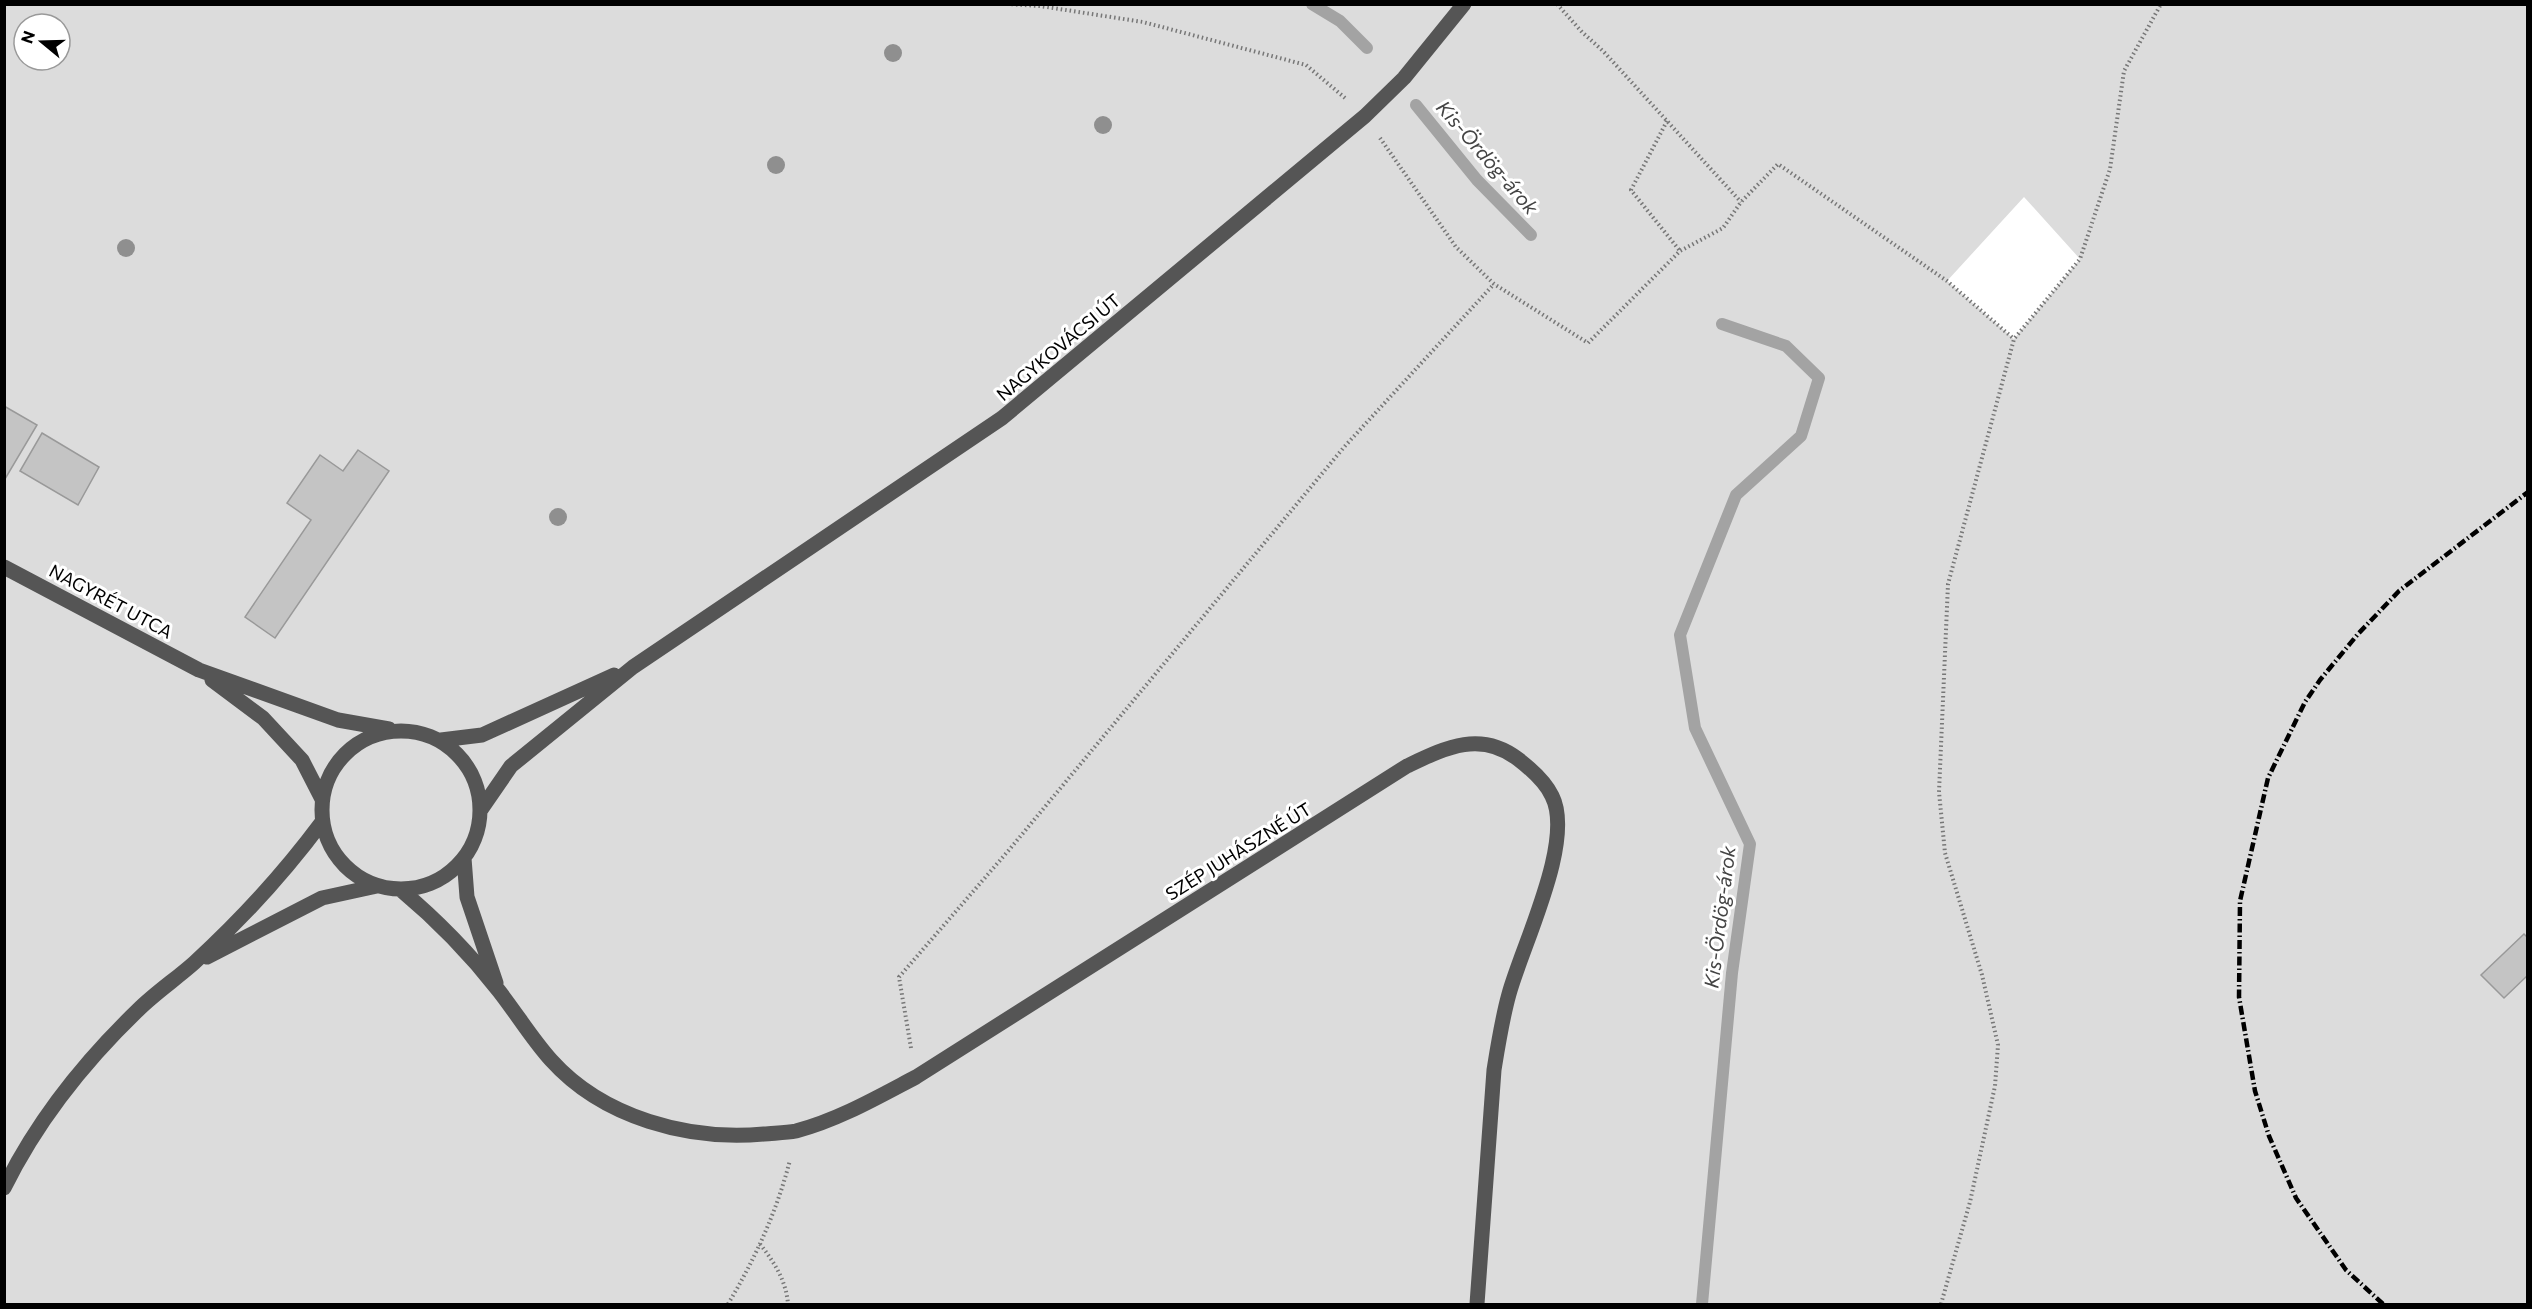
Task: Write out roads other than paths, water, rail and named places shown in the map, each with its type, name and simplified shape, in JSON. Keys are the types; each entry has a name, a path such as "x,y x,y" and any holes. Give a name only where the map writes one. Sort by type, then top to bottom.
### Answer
{"street":[{"name":"NAGYKOVÁCSI ÚT","path":"480,811 511,766 633,667 1002,418 1365,116 1404,78 1464,4"},
{"name":"NAGYRÉT UTCA","path":"4,567 199,670 338,720 395,730"},
{"name":"NAGYKOVÁCSI ÚT","path":"441,740 483,735 633,667"},
{"name":"NAGYRÉT UTCA","path":"199,670 263,718 302,760 322,799"},
{"path":"395,730 416,731 441,740 455,751 475,780 480,795 480,811 475,839 464,858 446,876 431,883 401,890 377,886 351,872 333,853 322,822 322,799 330,771 339,759 358,742 374,734 395,730"},
{"name":"SZÉP JUHÁSZNÉ ÚT","path":"401,890 439,922 499,991 524,1028 553,1062 584,1089 613,1106 650,1122 690,1132 743,1136 795,1131 856,1109 916,1077 1407,766 1445,747 1474,743 1496,747 1516,757 1537,775 1553,797 1558,823 1554,854 1546,886 1520,958 1500,1034 1494,1070 1477,1305"},
{"path":"4,1188 45,1119 86,1065 139,1009 193,963 268,889 322,822"},
{"name":"SZÉP JUHÁSZNÉ ÚT","path":"464,858 467,897 499,991"},
{"path":"193,963 322,898 377,886"}],"waterway":[{"name":"Kis-Ördög-árok","path":"1312,4 1340,21 1367,48"},
{"name":"Kis-Ördög-árok","path":"1416,105 1477,180 1531,235"},
{"name":"Kis-Ördög-árok","path":"1702,1304 1732,973 1750,844 1695,728 1680,635 1736,495 1801,436 1819,378 1786,346 1722,324"}],"railway":[{"path":"2383,1304 2346,1270 2296,1198 2269,1136 2255,1091 2239,997 2240,901 2268,778 2305,702 2320,680 2358,634 2399,591 2528,492"}]}
